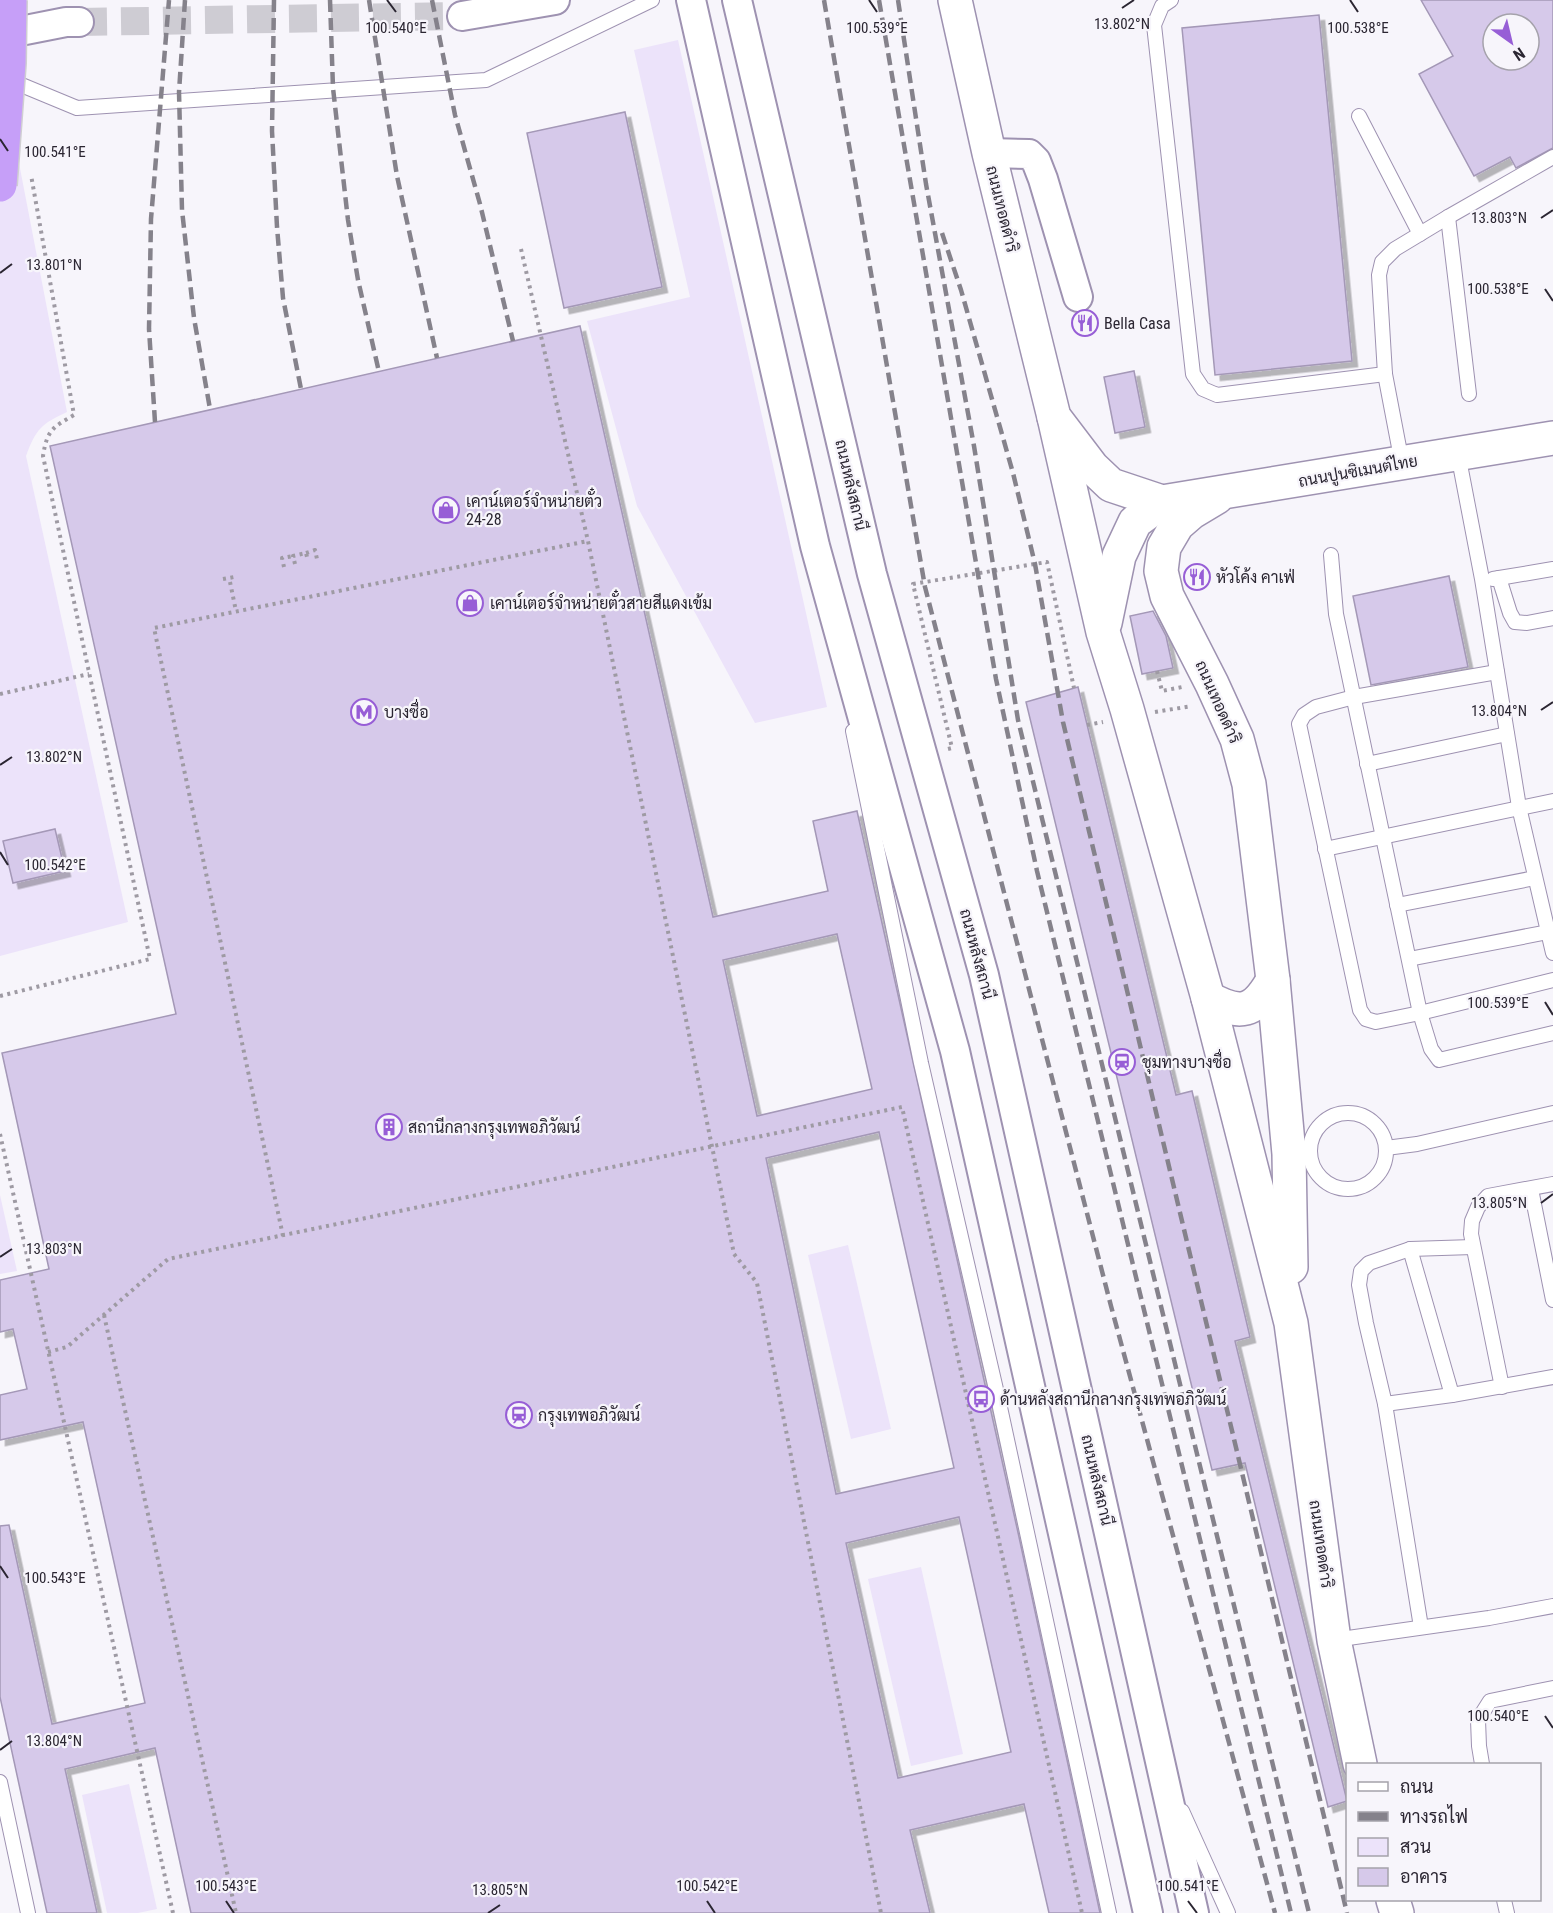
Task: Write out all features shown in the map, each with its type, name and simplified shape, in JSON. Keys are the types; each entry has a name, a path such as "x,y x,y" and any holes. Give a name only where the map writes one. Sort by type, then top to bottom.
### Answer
{"highway":[{"path":"0,185 9,63 10,0"}],"street":[{"path":"462,16 555,0"},
{"path":"691,0 815,546 955,1051 1148,1913"},
{"name":"ถนนหลังสถานี","path":"737,0 872,574 984,975 1194,1913"},
{"name":"ถนนเทอดดำริ","path":"955,0 1103,632 1127,709 1208,998 1292,1323 1334,1640 1360,1763"},
{"path":"0,35 70,15"},
{"path":"989,153 1029,154 1036,161 1044,179 1078,297"},
{"name":"ถนนเทอดดำริ","path":"1054,417 1092,467 1111,485 1162,502"},
{"name":"ถนนปูนซิเมนต์ไทย","path":"1162,502 1553,438"},
{"name":"ถนนเทอดดำริ","path":"1223,493 1192,512 1177,525 1164,547 1161,571 1167,596 1237,739 1249,784 1273,980 1299,1153 1292,1323"},
{"name":"ถนนเทอดดำริ","path":"1103,632 1123,548 1135,522 1162,502"},
{"path":"1208,998 1225,1007 1243,1010 1262,999 1273,980"}],"lane":[{"path":"0,76 77,108 486,80 652,0"},
{"path":"1171,0 1162,6 1154,25 1192,374 1203,389 1216,395 1385,374"},
{"path":"1359,116 1420,234"},
{"path":"1402,463 1385,374 1379,275 1382,262 1395,249 1553,157"},
{"path":"1448,217 1469,394"},
{"path":"1458,454 1482,579 1519,807 1553,953"},
{"path":"815,546 921,1063 998,1398 1109,1913"},
{"path":"1331,555 1336,614 1420,1013 1431,1049 1439,1060 1553,1034"},
{"path":"1482,579 1553,569"},
{"path":"1499,578 1510,614 1515,622 1527,623 1553,618"},
{"path":"1497,672 1354,697 1316,707 1304,715 1299,724 1360,1010 1366,1019 1376,1022 1420,1013 1553,980"},
{"path":"1367,764 1507,734"},
{"path":"1325,849 1553,801"},
{"path":"1397,905 1536,878"},
{"path":"1409,959 1548,932"},
{"path":"1352,1112 1365,1116 1376,1124 1383,1135 1386,1148 1381,1171 1373,1180 1350,1189 1333,1185 1318,1175 1312,1165 1299,1153 1311,1140 1317,1128 1327,1119 1352,1112"},
{"path":"1386,1148 1417,1144 1553,1113"},
{"path":"1502,1387 1473,1247 1472,1221 1478,1207 1488,1196 1553,1184"},
{"path":"1531,1189 1553,1300"},
{"path":"1421,1627 1385,1404 1359,1285 1361,1271 1368,1263 1410,1249 1473,1247"},
{"path":"1410,1249 1452,1395"},
{"path":"1385,1404 1553,1377"},
{"path":"1334,1640 1489,1618 1553,1606"},
{"path":"1482,1763 1478,1720 1490,1701 1553,1688"},
{"path":"1160,1760 1228,1913"},
{"path":"0,1782 28,1913"}],"path":[{"path":"0,996 150,959 43,456 46,438 54,427 74,415 30,172"},
{"path":"521,249 588,542 734,1254 757,1283 881,1913"},
{"path":"283,1236 154,628 588,542"},
{"path":"284,567 282,558 315,550 317,559"},
{"path":"306,553 308,561"},
{"path":"293,556 295,564"},
{"path":"922,755 952,748 914,585 1047,562 1074,688"},
{"path":"223,579 234,577"},
{"path":"230,582 236,611"},
{"path":"1157,671 1162,691 1183,687"},
{"path":"0,694 89,674"},
{"path":"48,1352 67,1347 168,1259 902,1107 1082,1913"},
{"path":"0,1134 172,1913"},
{"path":"104,1315 236,1913"}],"green space":[{"path":"678,40 827,707 755,723 637,506 587,321 690,297 634,50"},
{"path":"0,125 13,132 67,412 40,428 26,456 128,922 0,956"},
{"path":"0,1195 17,1271 0,1274"},
{"path":"848,1245 891,1429 851,1439 808,1255"},
{"path":"921,1567 963,1754 911,1766 868,1579"},
{"path":"129,1784 157,1909 138,1913 107,1913 82,1795"}],"building":[{"path":"1421,0 1553,0 1553,148 1516,168 1510,157 1474,176 1419,74 1453,56"},
{"path":"1319,15 1352,361 1215,375 1182,28"},
{"path":"625,112 662,287 564,308 527,133"},
{"name":"สถานีกลางกรุงเทพอภิวัฒน์","path":"580,326 713,917 828,891 813,821 857,811 1019,1537 1100,1913 1049,1913 1024,1804 910,1830 930,1913 191,1913 155,1748 65,1769 97,1913 47,1913 0,1697 0,1526 9,1525 52,1724 145,1703 83,1422 0,1440 0,1395 27,1389 13,1329 0,1332 0,1280 49,1269 2,1053 176,1014 50,446","holes":["837,934 872,1089 757,1116 723,960","879,1132 954,1468 836,1494 766,1158","959,1517 1011,1752 898,1778 846,1543"]},
{"path":"1134,371 1145,427 1115,433 1104,377"},
{"path":"1449,576 1468,667 1371,685 1353,596"},
{"path":"1153,611 1166,636 1173,668 1142,674 1130,616"},
{"path":"1078,687 1176,1095 1192,1091 1250,1337 1235,1341 1346,1797 1346,1801 1328,1807 1245,1463 1212,1470 1026,702"},
{"path":"55,829 65,871 13,883 3,841"}],"tunnel":[{"path":"79,22 462,16"}],"railway":[{"path":"155,422 149,329 151,219 169,0"},
{"path":"185,0 179,92 182,210 194,318 210,409"},
{"path":"274,0 272,131 277,227 283,298 301,389"},
{"path":"330,0 333,88 348,220 358,280 379,372"},
{"path":"369,0 397,176 437,358"},
{"path":"432,0 455,115 480,204 513,341"},
{"path":"824,0 925,587 1111,1306 1275,1913"},
{"path":"879,0 996,679 1037,871 1291,1913"},
{"path":"898,0 926,184 974,446 1018,720 1309,1913"},
{"path":"942,233 961,290 1013,473 1035,564 1063,722 1347,1913"}],"place":[{"name":"Bella Casa","path":"1085,323"},
{"name":"เคาน์เตอร์จำหน่ายตั๋ว 24-28","path":"446,510"},
{"name":"หัวโค้ง คาเฟ่","path":"1197,577"},
{"name":"เคาน์เตอร์จำหน่ายตั๋วสายสีแดงเข้ม","path":"470,603"},
{"name":"บางซื่อ","path":"364,712"},
{"name":"ชุมทางบางซื่อ","path":"1122,1062"},
{"name":"สถานีกลางกรุงเทพอภิวัฒน์","path":"389,1127"},
{"name":"ด้านหลังสถานีกลางกรุงเทพอภิวัฒน์","path":"981,1399"},
{"name":"กรุงเทพอภิวัฒน์","path":"519,1415"}]}
